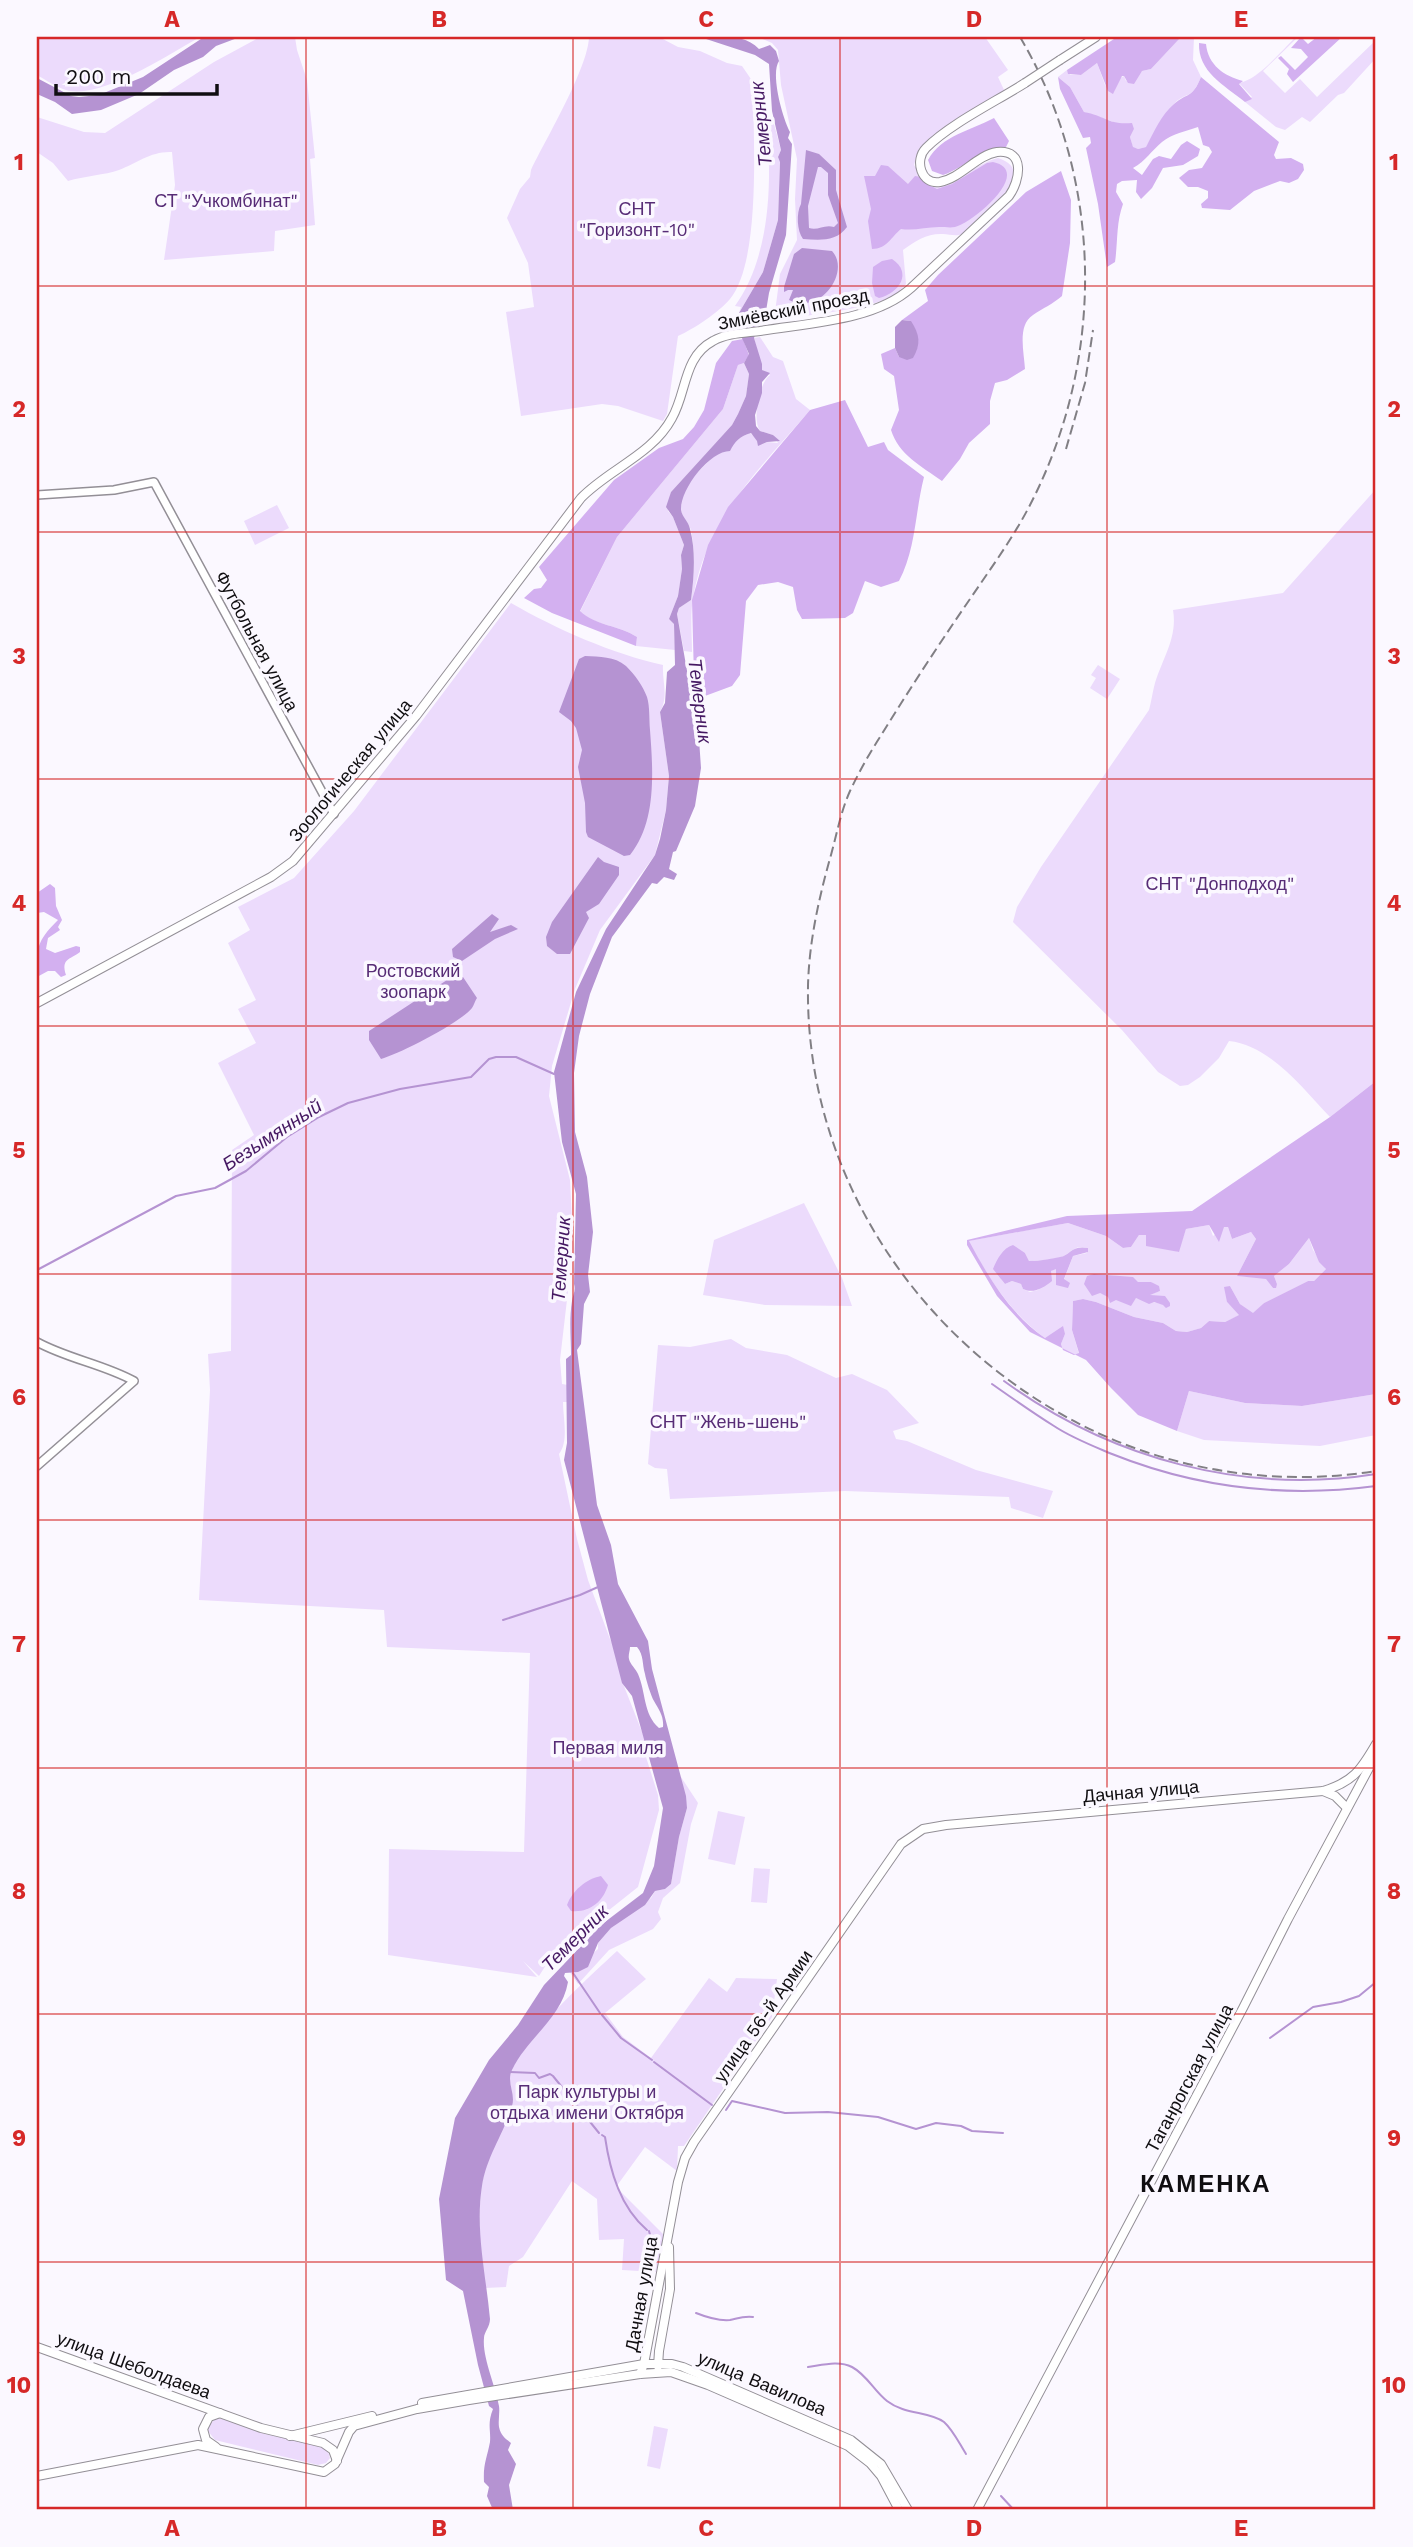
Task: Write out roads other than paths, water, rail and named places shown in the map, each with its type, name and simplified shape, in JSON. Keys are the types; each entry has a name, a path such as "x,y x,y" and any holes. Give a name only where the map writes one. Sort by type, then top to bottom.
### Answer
{"main road":[{"name":"Змиёвский проезд","path":"613,471 641,453 663,432 674,416 687,372 700,350 723,336 871,312 904,294 1009,196 1016,185 1019,172 1014,159 1006,153 991,154 940,182 925,177 920,169 919,159 926,149 1096,37"},
{"name":"Зоологическая улица","path":"37,1003 277,873 306,849 416,716 581,498 613,471"},
{"name":"Футбольная улица","path":"37,495 114,490 154,482 334,814"},
{"path":"37,1342 66,1356 134,1381 37,1466"},
{"name":"Дачная улица","path":"913,1835 946,1825 1323,1791 1354,1777 1376,1744"},
{"name":"Таганрогская улица","path":"977,2510 1376,1755"},
{"path":"1323,1791 1338,1798 1347,1808"},
{"name":"улица 56-й Армии","path":"668,2230 682,2166 694,2141 901,1844 913,1835"},
{"name":"Дачная улица","path":"640,2374 645,2364 668,2230"},
{"name":"Дачная улица","path":"658,2368 662,2328 670,2290 668,2230"},
{"path":"655,2302 662,2328"},
{"name":"улица Шеболдаева","path":"37,2347 220,2413 290,2436 328,2445 337,2461"},
{"name":"улица Вавилова","path":"526,2389 645,2364 671,2372 708,2385 773,2416 848,2446 875,2469 899,2510"},
{"name":"улица Вавилова","path":"526,2389 640,2374 658,2368 683,2367 851,2440 881,2464 908,2510"},
{"path":"290,2436 469,2397 526,2389"},
{"path":"217,2448 208,2442 203,2429 209,2417 220,2413"},
{"path":"37,2476 198,2445 319,2473 328,2470 337,2461 349,2432 362,2421"}],"waterway":[{"name":"Безымянный","path":"37,1270 176,1196 215,1188 246,1171 287,1137 348,1103 400,1089 471,1077 489,1059 496,1057 516,1057 554,1074"},
{"path":"1004,1381 1045,1408 1089,1431 1134,1450 1181,1465 1277,1479 1327,1479 1376,1474"},
{"path":"992,1384 1075,1438 1144,1466 1176,1475 1275,1490 1309,1491 1376,1486"},
{"path":"503,1620 598,1587"},
{"path":"573,1973 600,2013"},
{"path":"1270,2038 1313,2007 1359,1996 1376,1982"},
{"path":"602,2015 621,2038 652,2060"},
{"path":"654,2062 712,2105"},
{"path":"510,2072 535,2073 539,2078 550,2074 553,2076 599,2133"},
{"path":"726,2110 732,2101 785,2113 828,2112 878,2117 916,2129 936,2123 961,2126 972,2131 1003,2133"},
{"path":"602,2135 605,2137 613,2175 623,2199 647,2230"},
{"path":"649,2231 653,2246 652,2261"},
{"path":"696,2313 721,2320 753,2317"},
{"path":"808,2367 836,2363 852,2367 862,2374 882,2397 894,2405 944,2422 966,2454"},
{"path":"1001,2496 1014,2510"}],"railway":[{"path":"1020,37 1048,92 1068,149 1080,209 1085,269 1082,330 1072,390 1055,449 1030,505 1002,553 876,743 844,806 819,903 808,986 813,1057 828,1126 853,1191 887,1252 929,1307 979,1357 1036,1399 1098,1433 1131,1447 1200,1467 1235,1473 1306,1477 1376,1471"},
{"path":"1066,449 1085,383 1093,330"}],"district":[{"name":"КАМЕНКА","path":"1206,2184"}],"water label":[{"name":"Темерник","path":"761,124"},
{"name":"Темерник","path":"700,701"},
{"name":"Темерник","path":"561,1259"},
{"name":"Темерник","path":"575,1938"}],"park label":[{"name":"СТ \"Учкомбинат\"","path":"226,200"},
{"name":"СНТ \"Горизонт-10\"","path":"637,218"},
{"name":"СНТ \"Донподход\"","path":"1220,883"},
{"name":"Ростовский зоопарк","path":"413,980"},
{"name":"СНТ \"Жень-шень\"","path":"728,1421"},
{"name":"Первая миля","path":"608,1747"},
{"name":"Парк культуры и отдыха имени Октября","path":"587,2101"}]}
